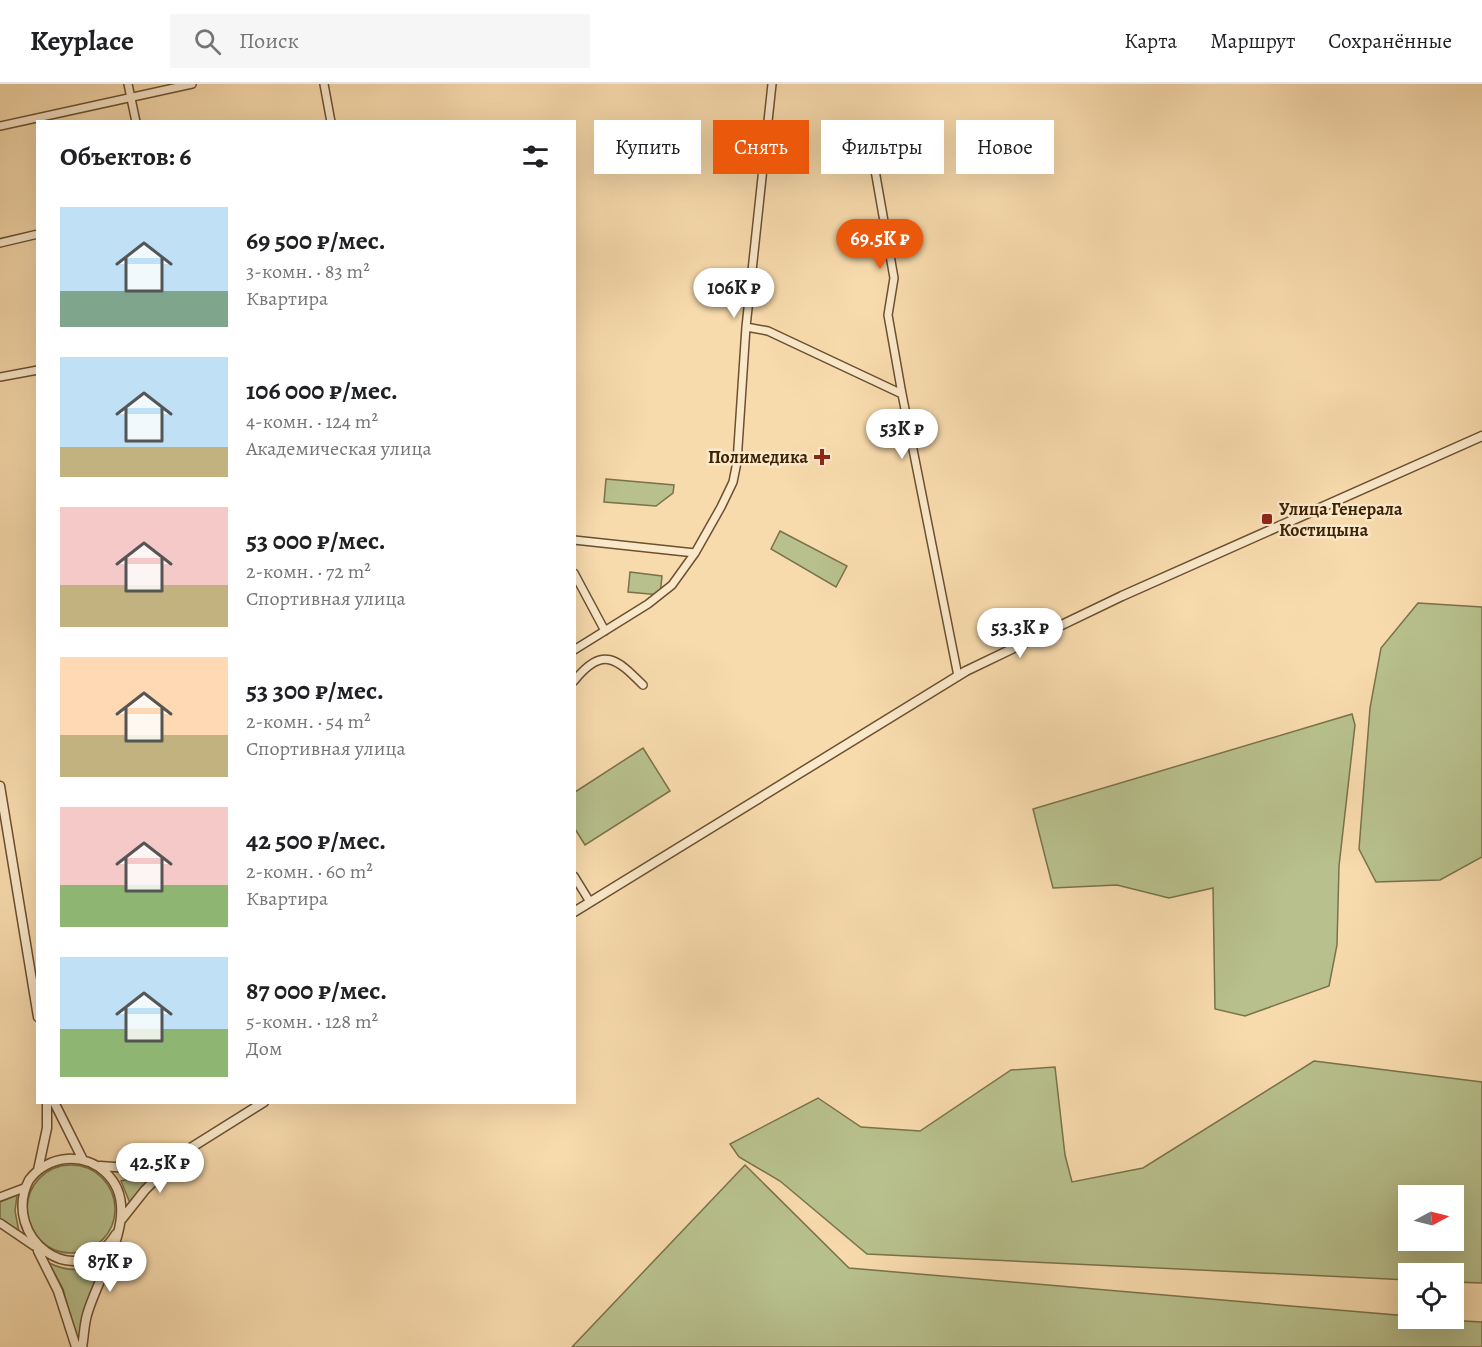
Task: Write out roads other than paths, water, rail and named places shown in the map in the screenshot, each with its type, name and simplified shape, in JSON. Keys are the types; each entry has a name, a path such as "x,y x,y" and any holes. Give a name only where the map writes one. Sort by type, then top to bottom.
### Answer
{"street":[{"path":"128,84 136,120"},
{"path":"0,126 192,84"},
{"path":"324,84 331,120"},
{"path":"576,649 648,604 672,585 695,553 721,507 736,472 746,327 772,84"},
{"path":"876,174 894,278 888,315 958,676"},
{"path":"0,243 36,234"},
{"path":"746,327 768,331 903,394"},
{"path":"0,377 36,370"},
{"path":"576,911 958,676 1122,596 1482,436"},
{"path":"576,540 695,553"},
{"path":"576,577 605,631"},
{"path":"576,679 585,668 604,660 613,659 620,661 643,684"},
{"path":"0,786 36,1005"},
{"path":"576,879 591,902"},
{"path":"47,1104 47,1128 38,1170 24,1188 20,1203 20,1218 25,1233 58,1291 76,1347"},
{"path":"55,1104 83,1160"},
{"path":"121,1219 145,1190 181,1154 261,1104"},
{"path":"38,1170 59,1160 83,1160 98,1166 129,1168 181,1154"},
{"path":"82,1347 87,1315 121,1219 122,1204 118,1189 98,1166"},
{"path":"0,1197 24,1188"},
{"path":"0,1223 54,1259 78,1261 100,1252 116,1234"}],"place":[{"name":"Полимедика","path":"822,457"},
{"name":"Улица Генерала Костицына","path":"1267,519"}]}
